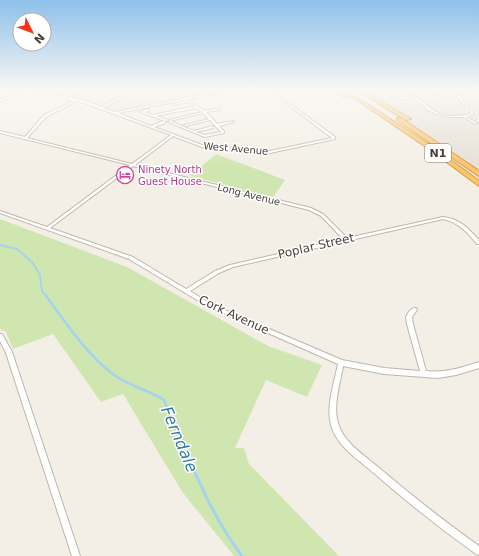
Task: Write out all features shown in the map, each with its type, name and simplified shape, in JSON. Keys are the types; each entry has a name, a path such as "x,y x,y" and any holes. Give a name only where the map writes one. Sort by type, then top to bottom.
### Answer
{"highway":[{"path":"381,116 396,124"},
{"name":"N1","path":"384,116 479,184"},
{"name":"N1","path":"394,116 444,148 479,174"},
{"path":"403,116 479,166"}],"street":[{"path":"26,137 45,116"},
{"name":"West Avenue","path":"123,116 202,146 266,152 334,138 305,116"},
{"path":"152,116 206,136 223,132 208,116"},
{"path":"151,127 188,116"},
{"path":"458,116 465,117 476,123"},
{"path":"185,124 211,119"},
{"path":"156,129 167,121"},
{"path":"217,125 232,122"},
{"path":"194,131 212,127"},
{"name":"Long Avenue","path":"0,132 26,137 310,209 322,215 346,240"},
{"path":"48,228 173,135"},
{"name":"Cork Avenue","path":"0,212 131,258 218,310 341,363 384,371 424,374 448,374 479,365"},
{"name":"Poplar Street","path":"187,291 217,272 232,266 443,218 451,218 458,222 479,243"},
{"path":"414,310 409,316 410,324 424,374"},
{"path":"0,336 8,352 76,556"},
{"path":"341,363 334,411 335,425 341,436 353,450 416,504 479,551"}],"shaded area":[{"path":"393,116 479,116 479,179"}],"green space":[{"path":"216,154 285,180 273,197 190,176"},
{"path":"0,219 127,267 268,346 322,365 307,397 266,380 235,448 244,448 249,464 339,556 234,556 183,493 123,394 101,402 53,334 13,349 6,332 0,329"}],"waterway":[{"name":"Ferndale","path":"0,245 17,249 32,262 40,275 42,291 47,297"},
{"name":"Ferndale","path":"46,296 77,338 104,367 120,379 164,400 168,410"},
{"name":"Ferndale","path":"168,409 209,503 230,539 242,556"}],"place":[{"name":"Ninety North Guest House","path":"125,175"}]}
